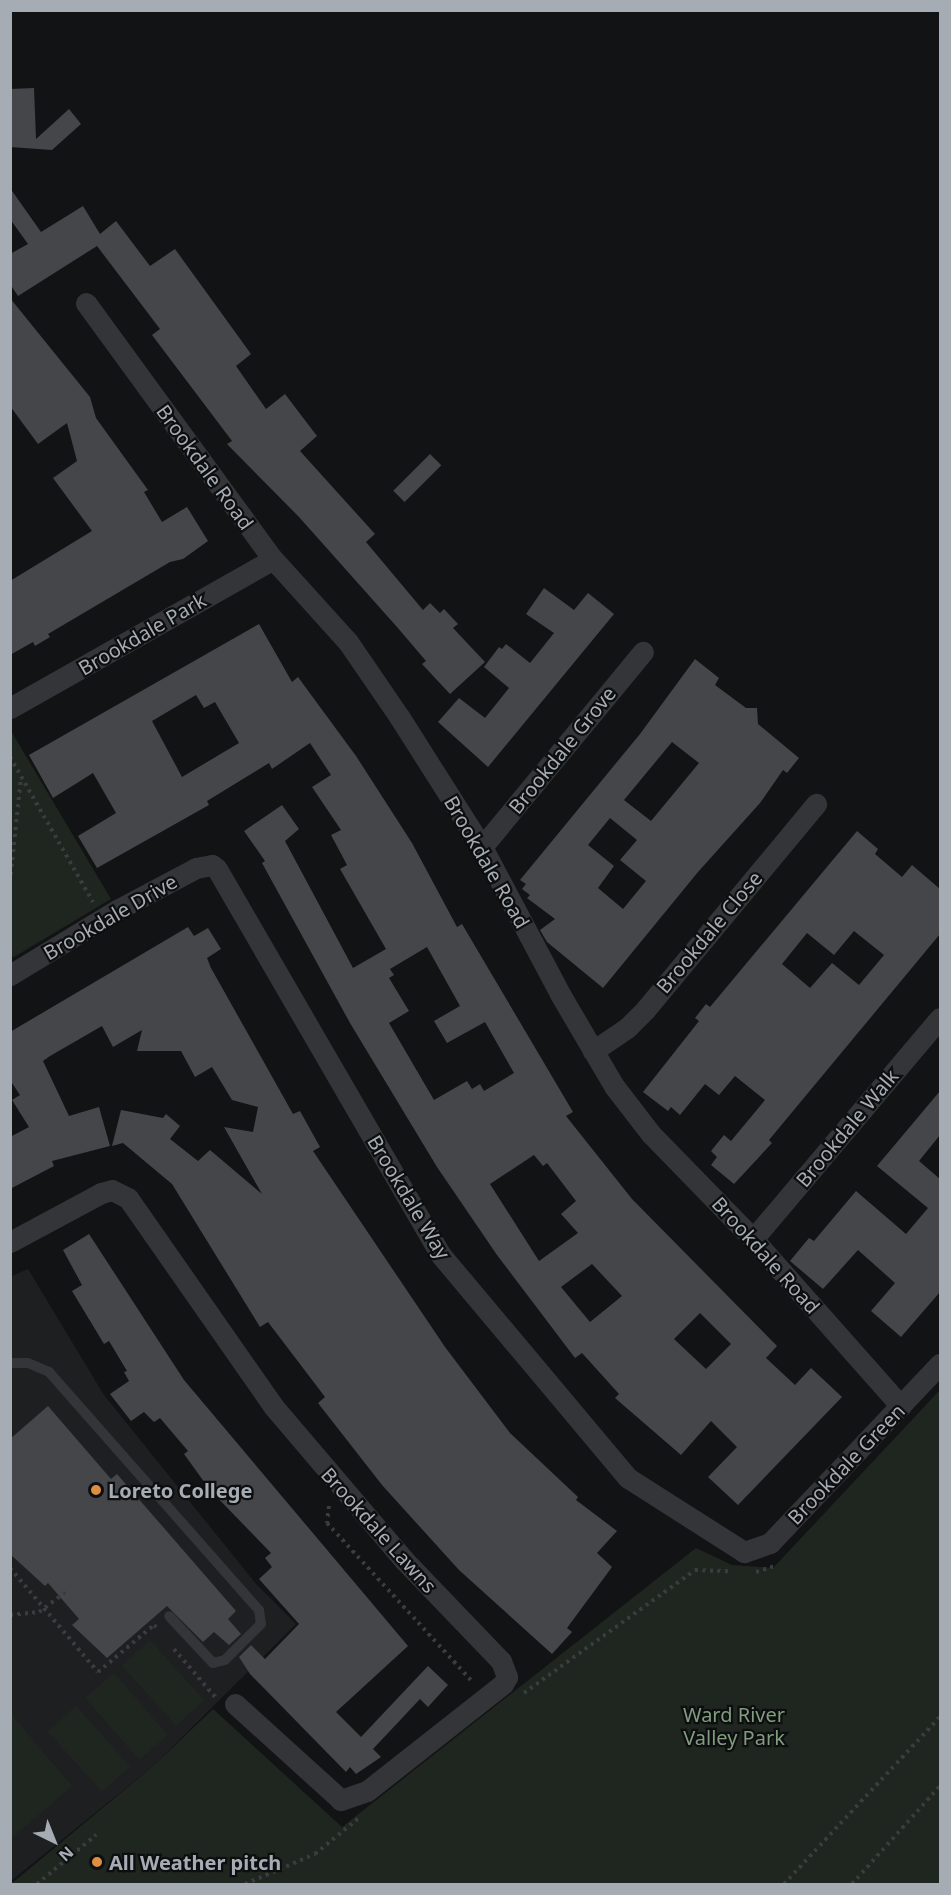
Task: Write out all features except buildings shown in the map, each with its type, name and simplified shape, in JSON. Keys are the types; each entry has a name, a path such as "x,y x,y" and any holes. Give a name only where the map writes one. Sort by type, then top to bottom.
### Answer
{"street":[{"name":"Brookdale Road","path":"86,303 273,559 348,642 482,847 593,1051 651,1134 753,1239 901,1407"},
{"name":"Brookdale Park","path":"10,708 273,559"},
{"name":"Brookdale Grove","path":"482,847 642,652"},
{"name":"Brookdale Close","path":"593,1051 627,1029 645,1010 816,804"},
{"name":"Brookdale Drive","path":"10,975 117,909 196,868 212,865"},
{"name":"Brookdale Way","path":"212,865 223,875 440,1254 628,1478 744,1552"},
{"name":"Brookdale Walk","path":"753,1239 940,1018"},
{"name":"Brookdale Lawns","path":"10,1242 101,1193 112,1190 128,1198 273,1406 404,1560 501,1661 507,1677 503,1684 367,1791 341,1800 227,1702"},
{"name":"Brookdale Green","path":"744,1552 770,1543 940,1364"}],"lane":[{"path":"10,1363 28,1363 49,1372 259,1611 261,1624 225,1660 213,1663 169,1616"}],"path":[{"path":"10,757 93,901 86,905"},
{"path":"10,882 21,777"},
{"path":"325,1498 330,1504 327,1523 409,1614 468,1672 472,1682 468,1689"},
{"path":"10,1568 98,1672 154,1624 161,1633"},
{"path":"10,1615 44,1608 66,1592"},
{"path":"168,1641 227,1702"},
{"path":"784,1884 940,1717"},
{"path":"852,1884 940,1786"},
{"path":"37,1884 96,1835"}],"shaded area":[{"name":"Loreto College","path":"28,1269 104,1395 257,1585 296,1624 152,1767 11,1881 10,1277"}],"green space":[{"path":"11,731 111,899 14,957 10,956"},
{"name":"Ward River Valley Park","path":"940,1390 940,1884 11,1884 152,1767 213,1709 342,1827 696,1548 732,1565 773,1568"},
{"path":"150,1640 204,1700 176,1726 122,1665"},
{"path":"114,1673 168,1735 139,1760 85,1698"},
{"path":"76,1706 130,1766 102,1792 48,1731"},
{"path":"11,1714 72,1786 10,1839"}],"place":[{"name":"Loreto College","path":"96,1490"},
{"name":"All Weather pitch","path":"97,1862"}]}
